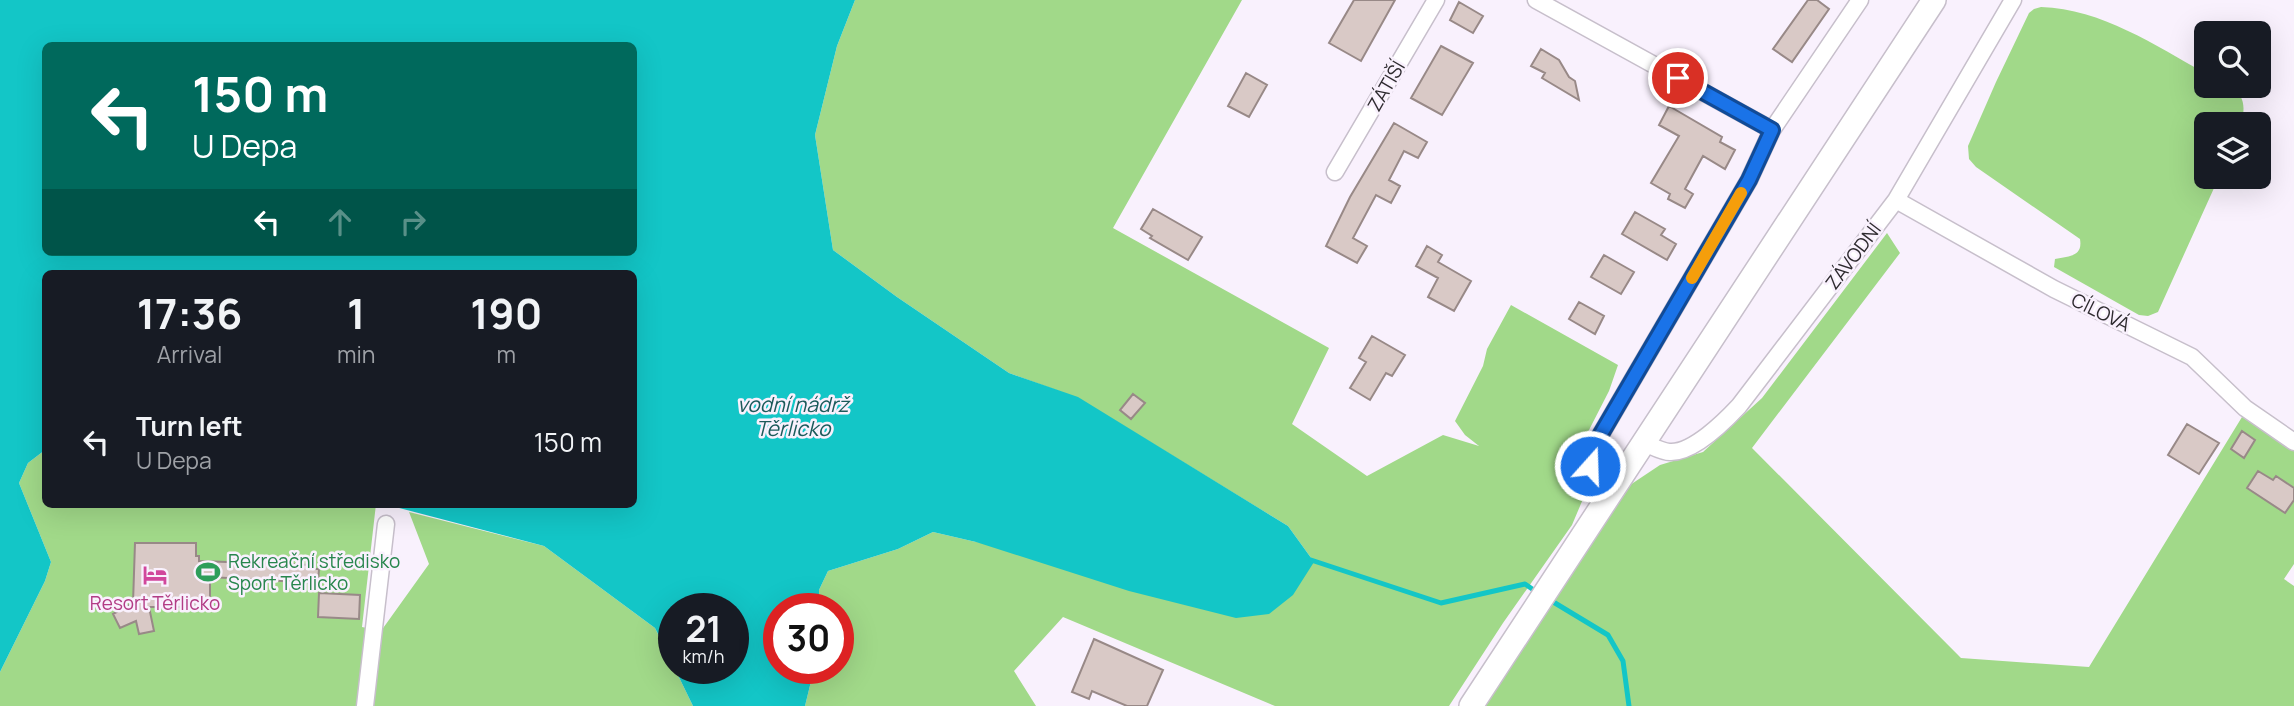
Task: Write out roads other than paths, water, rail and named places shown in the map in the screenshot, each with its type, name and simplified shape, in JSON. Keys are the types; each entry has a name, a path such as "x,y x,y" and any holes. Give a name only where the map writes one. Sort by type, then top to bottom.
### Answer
{"main road":[{"path":"1471,706 1934,0"}],"street":[{"name":"ZÁTIŠÍ","path":"1335,172 1436,0"},
{"path":"1536,0 1772,130"},
{"path":"1614,487 1590,466 1594,446 1749,180 1772,130 1860,0"},
{"name":"ZÁVODNÍ","path":"1644,443 1668,452 1677,451 1712,433 1739,406 1896,200 2013,0"},
{"name":"CÍLOVÁ","path":"1896,200 2054,289 2192,357 2245,408 2294,442"},
{"path":"365,706 386,524"}],"water":[{"name":"vodní nádrž Těrlicko","path":"0,0 855,0 837,46 815,135 833,250 1009,373 1078,397 1288,526 1314,562 1293,595 1269,614 1236,618 1129,591 976,542 933,532 898,549 828,571 819,593 763,593 763,684 810,684 805,706 693,706 682,684 749,684 749,593 658,593 658,634 655,628 544,546 399,508 637,508 637,270 42,270 42,452 28,463 19,483 51,562 45,581 0,672"}],"waterway":[{"path":"1311,560 1441,603 1525,584 1538,593"},
{"path":"1550,600 1608,635 1623,661 1629,706"}],"place":[{"name":"Rekreační středisko Sport Těrlicko","path":"208,572"},
{"name":"Resort Těrlicko","path":"155,575"}]}
